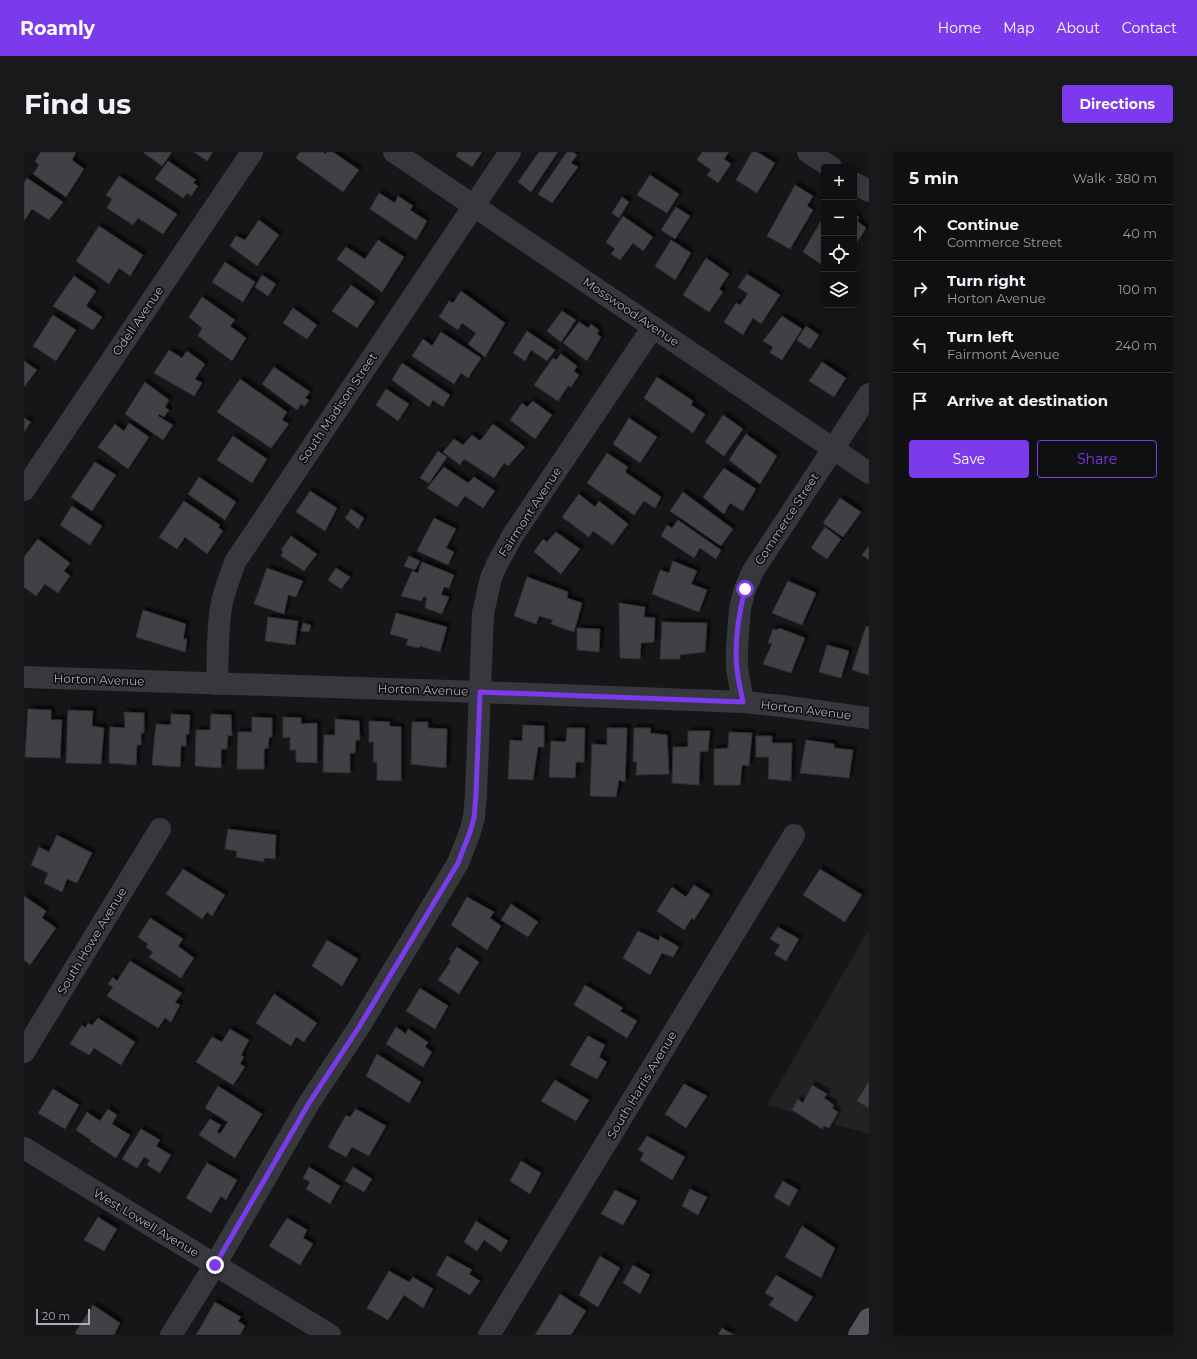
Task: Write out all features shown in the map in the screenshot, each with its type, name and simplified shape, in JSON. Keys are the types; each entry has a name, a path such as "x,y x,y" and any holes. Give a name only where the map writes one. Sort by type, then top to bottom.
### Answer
{"main road":[{"path":"859,1335 869,1319"}],"street":[{"name":"Odell Avenue","path":"24,490 252,152"},
{"name":"Mosswood Avenue","path":"394,152 869,473"},
{"name":"South Madison Street","path":"217,684 221,607 225,589 235,562 510,152"},
{"path":"808,152 826,164"},
{"path":"857,185 869,191"},
{"name":"Fairmont Avenue","path":"171,1335 215,1265 309,1103 359,1027 458,863 474,818 483,613 491,578 512,535 653,327"},
{"name":"Commerce Street","path":"743,702 737,668 736,648 740,608 745,589 753,571 869,394"},
{"name":"Horton Avenue","path":"24,677 743,702 869,718"},
{"name":"South Howe Avenue","path":"24,1052 160,829"},
{"name":"South Harris Avenue","path":"489,1335 794,835"},
{"name":"West Lowell Avenue","path":"24,1148 330,1335"}],"shaded area":[{"path":"869,929 869,1134 767,1105"}],"building":[{"path":"41,152 76,152 72,160 84,169 66,197 33,174 39,165 35,161"},
{"path":"172,152 162,166 144,153"},
{"path":"194,152 213,152 207,161"},
{"path":"300,152 323,152 325,154 327,152 333,152 359,170 343,192 296,158"},
{"path":"458,152 482,152 472,167 456,156"},
{"path":"539,152 558,152 531,192 518,182"},
{"path":"567,152 573,152 577,155 571,163 578,167 552,203 538,194"},
{"path":"702,152 729,152 724,159 731,164 718,183 707,175 711,170 697,160"},
{"path":"752,152 757,152 775,163 757,193 736,180"},
{"path":"168,161 196,180 193,183 198,186 191,196 187,193 183,198 155,179"},
{"path":"650,175 679,194 667,213 637,195"},
{"path":"119,176 177,214 163,234 138,218 133,225 107,208 112,199 106,195"},
{"path":"27,178 63,202 49,220 32,209 24,221 24,183"},
{"path":"795,185 813,196 807,206 813,210 790,249 767,236"},
{"path":"379,193 395,203 398,196 413,206 410,210 427,221 416,240 370,209"},
{"path":"622,197 629,202 619,218 612,213"},
{"path":"676,207 690,216 675,239 661,230"},
{"path":"623,216 653,237 643,251 633,243 620,260 611,254 615,249 606,242"},
{"path":"259,220 279,235 257,266 230,246 236,236 245,240"},
{"path":"821,221 821,264 803,252"},
{"path":"857,221 866,228 857,242"},
{"path":"99,226 143,255 130,276 119,268 109,284 76,261"},
{"path":"378,240 404,257 382,292 337,259 346,247 365,259"},
{"path":"671,240 691,253 675,280 655,266"},
{"path":"706,258 729,274 719,289 723,292 709,312 683,295"},
{"path":"225,262 255,282 243,302 212,282"},
{"path":"747,274 780,295 761,324 753,318 743,335 724,322 736,303 740,305 748,294 738,287"},
{"path":"262,275 276,284 268,296 255,287"},
{"path":"74,276 96,291 86,306 102,317 93,330 53,306"},
{"path":"351,285 375,302 357,328 332,311"},
{"path":"461,291 505,323 485,357 468,344 476,333 462,323 458,330 439,317 449,301 453,303"},
{"path":"202,297 235,320 230,326 246,338 232,361 198,336 202,328 189,317"},
{"path":"293,308 317,325 307,339 283,323"},
{"path":"562,311 576,320 561,342 547,331"},
{"path":"53,315 76,330 56,361 33,346"},
{"path":"782,316 802,329 782,360 770,353 773,347 763,341"},
{"path":"579,322 588,328 591,324 599,330 597,334 601,337 587,361 563,343"},
{"path":"806,326 819,335 810,349 797,340"},
{"path":"527,331 555,350 547,361 531,350 525,361 513,353"},
{"path":"441,332 481,358 468,378 461,373 454,384 412,356 423,339 432,346"},
{"path":"169,350 182,358 187,351 205,364 195,379 202,383 194,396 154,373"},
{"path":"561,354 577,366 574,371 579,375 571,387 568,386 558,401 534,385 553,358 556,360"},
{"path":"24,361 37,370 24,387"},
{"path":"822,362 846,378 834,397 809,381"},
{"path":"402,363 450,395 443,407 433,400 429,407 392,380"},
{"path":"274,367 310,392 305,398 309,400 305,406 301,404 297,410 262,384"},
{"path":"657,377 693,401 691,405 705,414 693,433 644,398"},
{"path":"240,379 287,412 282,420 289,424 271,448 217,412"},
{"path":"145,382 169,400 165,407 169,410 164,417 159,414 158,416 173,425 163,440 125,414"},
{"path":"386,389 409,404 398,421 376,405"},
{"path":"533,401 552,415 535,439 510,420 522,403 527,407"},
{"path":"723,415 743,429 724,456 705,442"},
{"path":"24,418 31,422 24,432"},
{"path":"629,418 657,437 640,463 613,444"},
{"path":"129,423 149,437 128,469 98,447 115,424 124,431"},
{"path":"493,424 525,447 508,466 504,463 494,478 464,459 460,465 443,452 454,439 463,445 472,435 480,441"},
{"path":"746,434 777,456 760,484 729,460"},
{"path":"233,436 267,459 252,483 217,460"},
{"path":"438,451 447,457 429,483 420,478"},
{"path":"607,453 628,467 625,472 661,497 655,508 644,501 634,515 587,483"},
{"path":"95,462 116,475 92,511 71,497"},
{"path":"444,467 468,483 474,477 495,491 483,508 465,496 457,507 427,488"},
{"path":"724,468 756,489 743,511 730,503 724,514 703,497"},
{"path":"199,477 236,502 225,520 188,494"},
{"path":"310,491 337,508 325,531 296,512"},
{"path":"683,492 733,529 721,546 670,511"},
{"path":"579,494 595,507 599,501 628,524 613,545 593,531 589,537 562,517"},
{"path":"840,498 861,512 843,537 823,523"},
{"path":"184,501 220,525 218,527 223,531 207,554 185,537 177,549 159,537"},
{"path":"72,506 102,526 90,545 60,525"},
{"path":"351,509 364,518 358,529 345,518"},
{"path":"434,518 456,529 446,548 454,552 448,565 417,551"},
{"path":"678,520 721,550 716,559 700,548 694,558 661,536 667,525 672,528"},
{"path":"825,527 841,539 827,559 811,548"},
{"path":"556,532 580,549 561,574 534,552 543,539 547,542"},
{"path":"291,536 317,554 304,571 281,556 283,551 281,550"},
{"path":"38,539 70,563 64,571 70,576 58,593 45,584 36,596 24,587 24,557"},
{"path":"869,546 869,560 862,555"},
{"path":"409,556 420,561 415,570 404,566"},
{"path":"673,561 697,571 691,584 707,590 699,612 652,594 660,570 669,573"},
{"path":"422,562 454,575 449,588 444,587 441,595 449,597 442,614 425,608 427,598 424,596 421,601 401,596 412,571 418,573"},
{"path":"267,568 303,581 296,597 288,595 284,614 254,604"},
{"path":"336,568 350,577 341,589 328,580"},
{"path":"527,577 568,592 567,598 582,603 574,632 551,624 553,620 539,616 536,624 514,616"},
{"path":"788,581 816,593 802,625 772,613"},
{"path":"619,603 645,607 644,617 655,618 654,642 641,643 640,659 620,658"},
{"path":"143,610 186,624 183,639 187,639 185,652 136,637"},
{"path":"396,613 447,627 440,652 420,646 419,648 406,645 408,639 390,634"},
{"path":"268,617 298,621 295,645 265,641"},
{"path":"662,622 707,623 705,652 680,655 680,659 660,659"},
{"path":"303,623 311,625 309,632 301,631"},
{"path":"866,626 869,627 869,675 852,670"},
{"path":"577,628 600,629 599,652 577,650"},
{"path":"779,628 805,638 791,673 763,664 772,644 768,643 773,629 777,630"},
{"path":"827,645 849,651 841,678 819,672"},
{"path":"28,709 51,710 51,720 62,720 60,758 25,757"},
{"path":"68,710 93,711 92,726 104,728 101,764 66,763"},
{"path":"124,712 144,713 144,733 141,733 141,745 137,745 136,765 109,763 110,727 125,728"},
{"path":"171,714 190,715 189,734 186,734 186,746 181,746 180,767 152,765 156,724 171,725"},
{"path":"211,714 231,715 232,736 228,735 227,749 221,749 221,768 195,766 196,730 210,730"},
{"path":"252,717 272,718 272,737 269,737 268,748 264,749 264,769 237,769 238,732 252,732"},
{"path":"283,717 301,718 301,724 317,723 317,763 296,762 296,750 290,750 290,737 283,738"},
{"path":"335,719 359,721 360,740 356,740 355,753 350,753 350,773 323,772 324,735 335,735"},
{"path":"369,721 390,722 389,726 401,727 401,781 377,780 377,762 373,762 374,742 369,742"},
{"path":"412,722 428,722 428,728 447,729 446,768 411,764"},
{"path":"523,725 544,726 544,747 538,747 533,780 508,779 510,740 522,741"},
{"path":"567,728 585,728 584,762 576,762 575,778 549,777 551,741 566,742"},
{"path":"607,728 627,728 625,782 619,780 616,797 590,796 592,744 607,745"},
{"path":"634,728 651,728 650,733 667,735 669,774 636,775 637,762 633,761"},
{"path":"688,731 710,731 708,751 700,752 699,785 672,783 673,747 688,747"},
{"path":"729,732 752,733 749,766 742,765 740,785 714,785 714,749 728,748"},
{"path":"756,736 772,736 772,743 792,743 791,781 768,779 769,757 756,757"},
{"path":"806,740 834,744 834,748 853,750 849,778 800,773"},
{"path":"228,829 276,835 275,859 264,858 264,862 236,857 237,851 225,849"},
{"path":"57,835 92,853 77,883 67,879 62,892 44,883 48,873 31,865 39,847 49,852"},
{"path":"183,869 225,895 212,916 207,912 202,919 166,894"},
{"path":"820,869 862,895 845,922 803,895"},
{"path":"694,885 710,895 694,920 692,918 684,930 657,911 672,887 686,897"},
{"path":"24,896 46,911 42,918 56,928 30,965 24,960"},
{"path":"467,897 494,912 490,918 501,926 487,950 451,925"},
{"path":"511,904 538,922 528,937 501,920"},
{"path":"150,918 183,939 178,946 194,958 181,978 149,957 153,952 146,947 148,944 138,937"},
{"path":"778,927 799,939 786,961 774,954 780,945 770,939"},
{"path":"638,931 659,941 660,936 679,947 673,957 662,953 650,975 623,958"},
{"path":"327,940 358,959 342,986 312,966"},
{"path":"457,947 479,962 459,994 438,980 451,961 449,959"},
{"path":"130,961 182,993 175,1002 180,1005 171,1022 165,1018 158,1028 107,996 113,987 108,984 113,977 117,981"},
{"path":"585,985 623,1008 620,1011 637,1021 627,1038 574,1005"},
{"path":"420,988 448,1006 435,1029 406,1011"},
{"path":"274,994 317,1023 304,1042 296,1037 291,1046 256,1023"},
{"path":"98,1018 135,1042 121,1065 94,1048 89,1055 70,1044 82,1025 85,1028 88,1023 92,1025"},
{"path":"396,1027 406,1034 408,1029 428,1042 425,1047 432,1052 423,1067 386,1044"},
{"path":"230,1029 249,1040 241,1055 244,1057 240,1064 245,1067 233,1085 196,1062 212,1037 222,1042"},
{"path":"588,1036 605,1045 599,1057 607,1062 597,1079 570,1065"},
{"path":"377,1054 421,1082 409,1103 366,1076"},
{"path":"555,1080 589,1100 576,1121 541,1101"},
{"path":"869,1081 869,1108 857,1101"},
{"path":"684,1084 707,1096 686,1128 665,1114"},
{"path":"812,1085 827,1094 824,1098 834,1105 832,1108 838,1112 829,1128 824,1126 822,1129 792,1110 798,1099 803,1103"},
{"path":"218,1086 262,1114 235,1158 199,1135 210,1119 221,1125 217,1132 220,1134 228,1122 205,1108"},
{"path":"53,1089 79,1105 65,1129 38,1113"},
{"path":"108,1109 117,1115 112,1124 130,1135 116,1158 76,1130 87,1112 100,1121"},
{"path":"356,1109 386,1126 369,1156 352,1147 346,1157 328,1147 346,1115 350,1117"},
{"path":"141,1129 160,1140 156,1146 171,1155 160,1173 147,1165 150,1160 144,1157 137,1168 122,1159"},
{"path":"647,1136 685,1157 672,1180 640,1160 644,1153 638,1150"},
{"path":"521,1161 541,1173 530,1194 510,1181"},
{"path":"207,1163 237,1180 226,1200 221,1196 211,1213 186,1198"},
{"path":"309,1167 340,1186 330,1204 306,1189 310,1182 303,1178"},
{"path":"353,1167 372,1179 364,1192 345,1181"},
{"path":"783,1181 798,1190 789,1206 774,1197"},
{"path":"690,1189 707,1197 698,1215 682,1206"},
{"path":"615,1190 637,1201 623,1225 601,1214"},
{"path":"98,1217 117,1229 104,1251 84,1240"},
{"path":"287,1218 307,1230 303,1238 313,1244 300,1265 269,1246"},
{"path":"476,1221 508,1241 501,1252 484,1240 477,1251 464,1242"},
{"path":"802,1226 835,1248 821,1278 785,1257"},
{"path":"447,1256 472,1270 469,1274 480,1281 470,1295 436,1275"},
{"path":"600,1256 620,1268 598,1307 579,1295"},
{"path":"633,1265 650,1275 640,1294 623,1283"},
{"path":"389,1271 409,1282 413,1277 433,1289 423,1308 404,1295 388,1320 367,1308"},
{"path":"776,1275 813,1297 797,1322 769,1305 774,1298 765,1293"},
{"path":"560,1294 586,1311 571,1335 535,1335"},
{"path":"215,1302 241,1317 238,1321 245,1326 240,1335 196,1335"},
{"path":"93,1305 120,1323 114,1335 78,1335 75,1333"},
{"path":"722,1328 734,1335 718,1335"}],"route":[{"path":"215,1265 309,1103 359,1027 458,863 474,818 480,692 743,702 737,668 736,648 740,608 745,589"}]}
